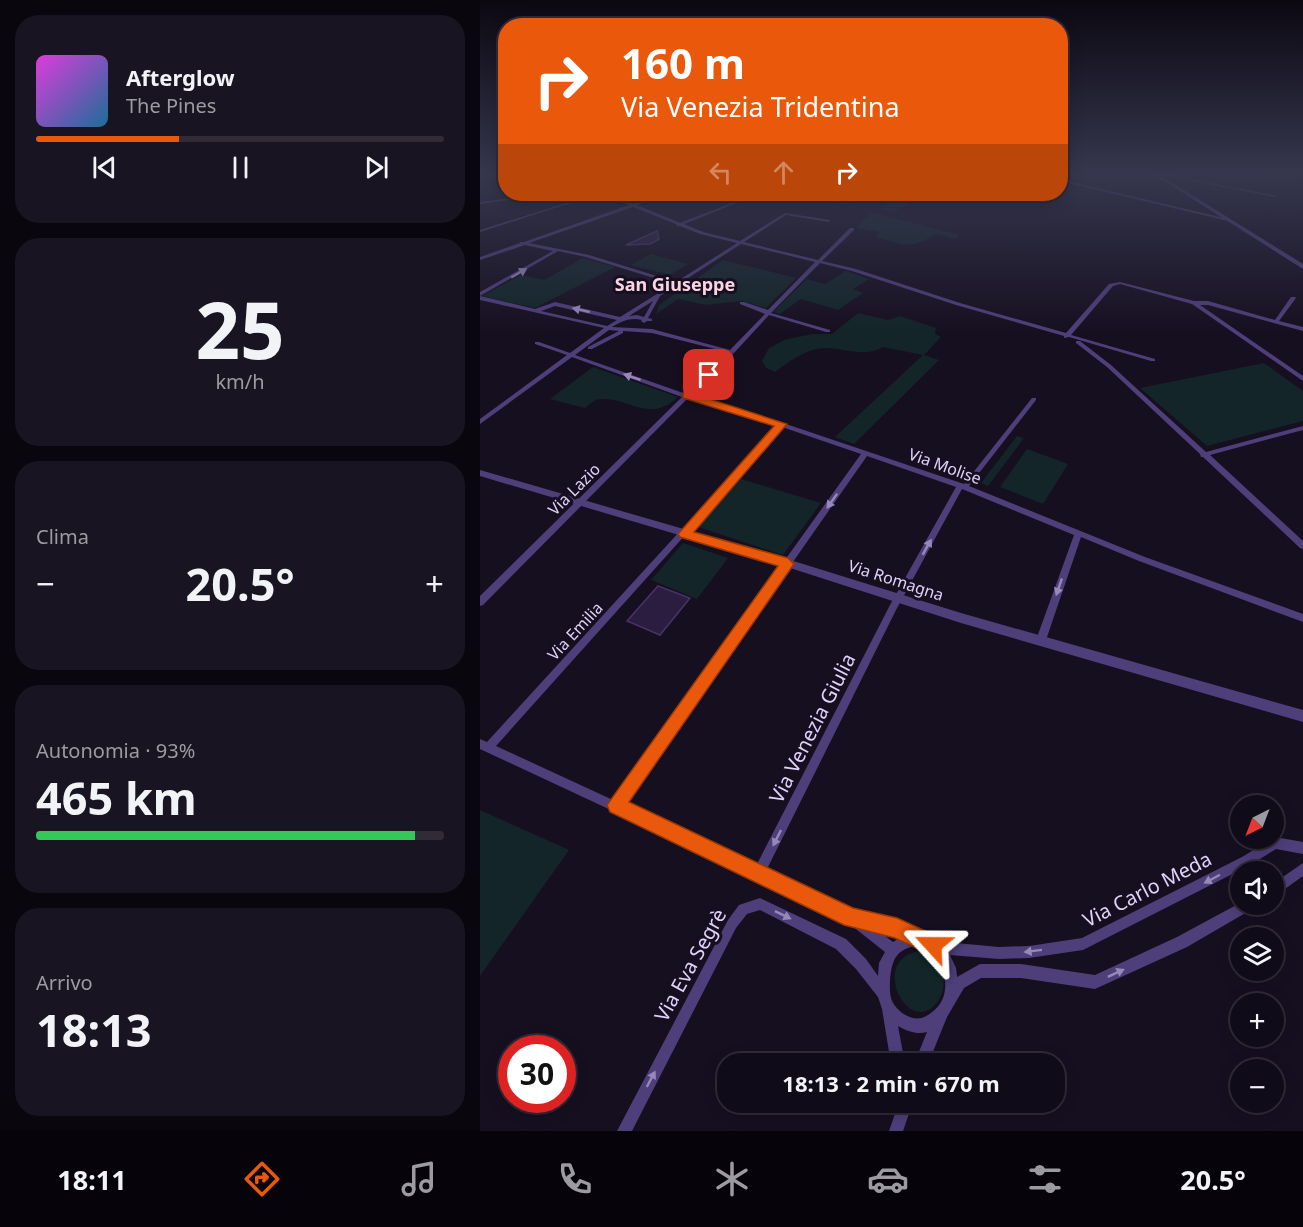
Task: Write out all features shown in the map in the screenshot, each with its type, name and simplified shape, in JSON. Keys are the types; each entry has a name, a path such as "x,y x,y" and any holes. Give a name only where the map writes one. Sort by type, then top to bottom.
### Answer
{"street":[{"path":"480,259 568,227"},
{"path":"684,227 818,261 1083,343 1153,360"},
{"path":"480,422 609,327 766,227"},
{"path":"1239,227 1303,267"},
{"name":"Via Lazio","path":"480,602 732,352 768,312 852,229"},
{"path":"522,243 558,250 676,283"},
{"path":"481,297 487,291 558,250"},
{"path":"1066,336 1115,284 1194,303 1208,303 1303,329"},
{"path":"480,289 487,291"},
{"path":"573,355 607,337 631,329 649,318 661,294"},
{"path":"481,297 615,330 631,329 671,335"},
{"path":"1276,322 1293,298"},
{"path":"742,303 828,331"},
{"path":"1194,303 1303,379"},
{"path":"535,311 555,304 621,319 649,318"},
{"path":"649,318 656,329 732,352"},
{"name":"Via Molise","path":"537,343 963,486 1078,534 1303,618"},
{"path":"1083,343 1303,546"},
{"name":"Via Venezia Giulia","path":"758,874 898,598 963,486 1034,399"},
{"name":"Via Emilia","path":"484,746 684,534 781,424"},
{"path":"1203,455 1303,428"},
{"path":"616,805 866,453"},
{"name":"Via Romagna","path":"480,473 1303,716"},
{"path":"1041,640 1078,534"},
{"name":"Via Carlo Meda","path":"484,746 616,805 851,918 893,950"},
{"name":"Via Carlo Meda","path":"851,918 897,928 945,948 1012,953 1083,944 1165,903 1275,843 1303,848"},
{"path":"1284,883 1303,869"},
{"name":"Via Eva Segrè","path":"624,1131 732,924 744,909 760,904 835,941 861,964 885,999"},
{"path":"926,1053 945,1008 963,980 987,970 1021,971 1095,982 1182,942 1230,915"},
{"path":"896,1053 885,999 883,967 893,950 906,941 925,941"},
{"name":"Via Carlo Meda","path":"925,941 941,952 949,967 952,986 945,1008"},
{"path":"885,999 899,1019 913,1026 928,1024 945,1008"},
{"path":"896,1131 900,1113"}],"shaded area":[{"path":"928,227 960,235 955,239 936,234 919,242 907,244 875,237 880,232 857,228"},
{"path":"651,254 688,264 670,275 631,265"},
{"path":"583,258 615,267 535,308 482,296 521,275 544,280"},
{"path":"723,260 796,278 766,308 742,301 706,305 678,299 656,314 659,305"},
{"path":"846,271 869,279 853,289 863,293 838,310 801,299 780,314 773,312 807,279 825,284"},
{"path":"858,313 888,320 900,316 936,328 935,334 941,337 924,355 939,360 854,444 835,437 923,355 883,347 866,352 824,348 800,355 775,372 766,368 762,361 769,348 784,340 812,334 832,334"},
{"path":"1264,363 1303,391 1303,421 1207,446 1140,388"},
{"path":"593,367 678,397 668,405 648,409 611,399 597,400 585,408 550,399"},
{"path":"1017,436 1024,438 988,486 981,483"},
{"path":"1027,449 1068,464 1043,504 1000,487"},
{"path":"741,479 821,503 783,555 698,527"},
{"path":"683,543 728,558 697,599 651,580"},
{"path":"480,810 569,850 480,976"},
{"path":"922,951 934,960 942,972 944,986 938,1001 927,1011 915,1011 905,1005 898,993 895,980 897,967 905,956"}],"building":[{"path":"657,231 659,239 650,244 626,245"},
{"path":"658,586 690,598 660,635 627,621"}],"district":[{"name":"San Giuseppe","path":"675,284"}],"route":[{"path":"709,375 687,395 781,424 684,534 788,564 616,805 851,918 897,928 933,945"}]}
